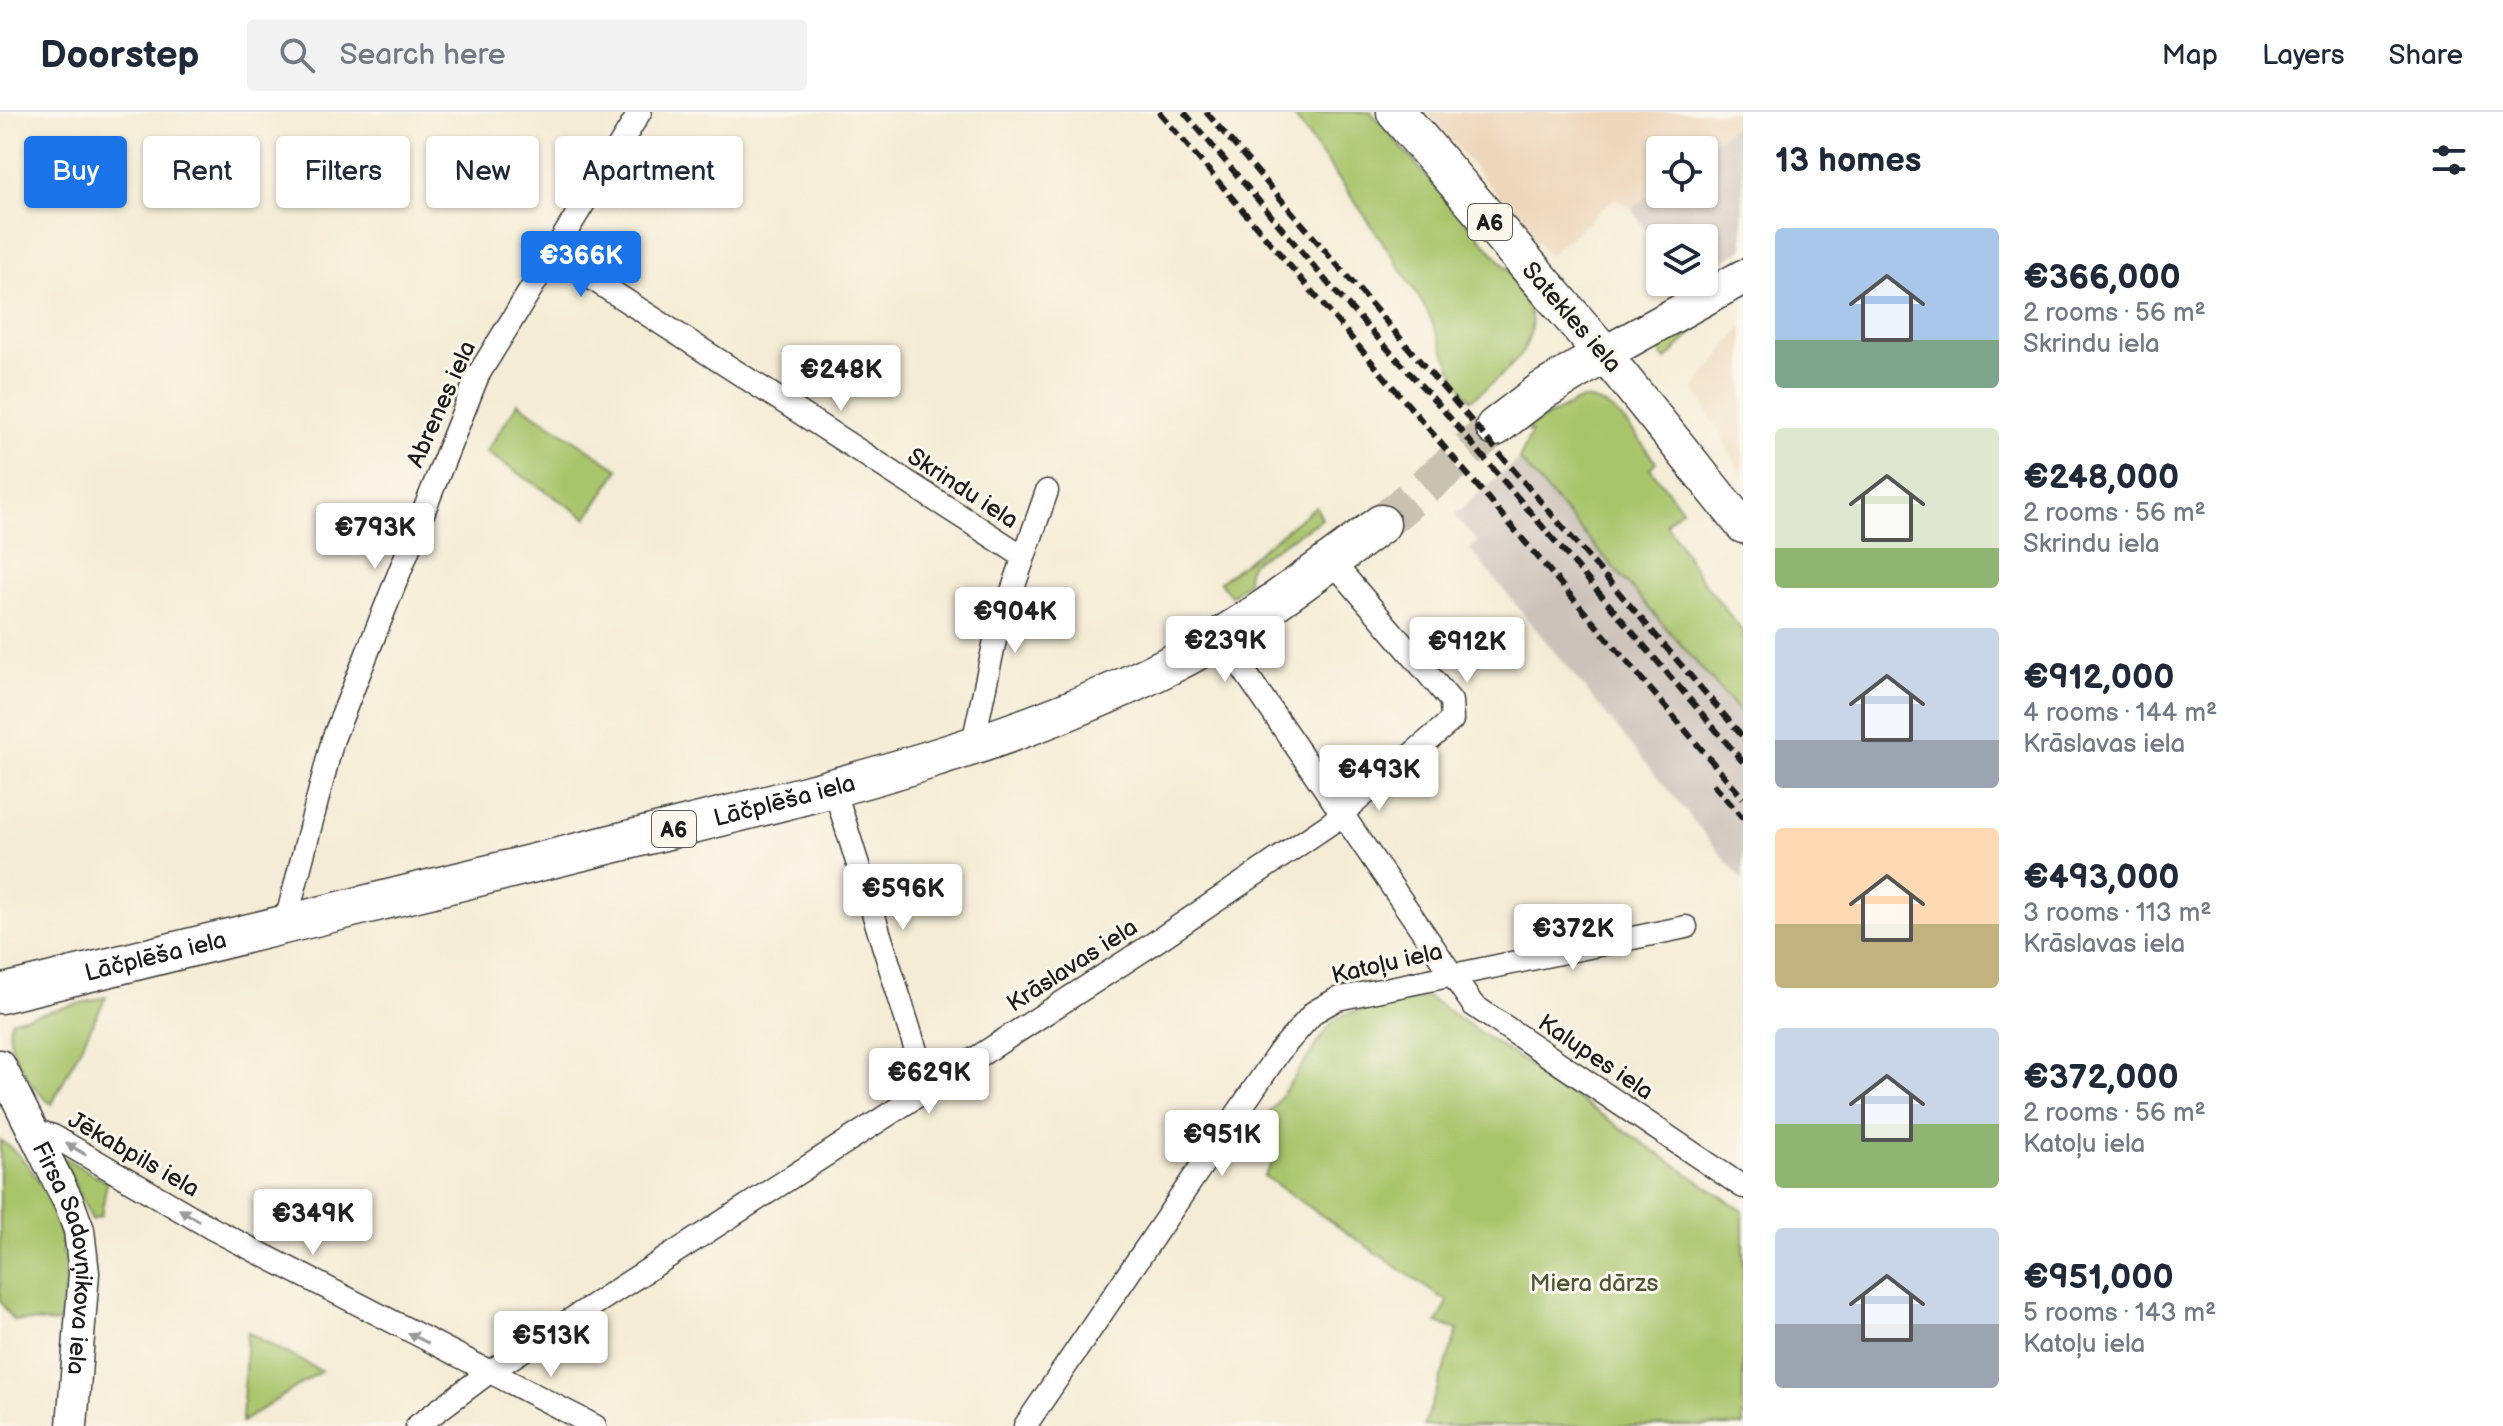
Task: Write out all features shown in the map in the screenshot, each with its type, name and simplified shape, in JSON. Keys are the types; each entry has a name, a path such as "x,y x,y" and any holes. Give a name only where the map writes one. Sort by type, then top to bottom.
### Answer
{"highway":[{"name":"Satekles iela","path":"1396,112 1604,354"},
{"path":"1495,427 1542,391 1604,354"},
{"name":"Lāčplēša iela","path":"0,994 834,788 973,743 1119,690 1221,637 1381,524"}],"main road":[{"path":"1604,354 1743,277"},
{"name":"Satekles iela","path":"1604,354 1743,526"}],"street":[{"name":"Abrenes iela","path":"285,925 333,739 478,375 640,112"},
{"name":"Skrindu iela","path":"552,253 1024,557"},
{"path":"973,743 995,640 1047,491"},
{"name":"Krāslavas iela","path":"417,1426 488,1373 1148,947 1342,815 1452,720 1451,701 1332,561"},
{"name":"Kalupes iela","path":"1221,637 1473,1005 1743,1187"},
{"path":"834,788 928,1089"},
{"name":"Katoļu iela","path":"1025,1426 1279,1052 1314,1012 1337,999 1686,927"},
{"path":"0,1065 22,1104 30,1129"},
{"name":"Firsa Sadovņikova iela","path":"0,1114 30,1129 69,1203 81,1241 84,1273 72,1426"},
{"name":"Jēkabpils iela","path":"30,1129 53,1136 213,1229 595,1426"}],"shaded area":[{"path":"1427,112 1743,112 1743,119 1718,139 1718,136 1646,136 1646,198 1632,209 1615,198 1549,255"},
{"path":"1743,119 1743,249 1718,263 1718,224 1646,224 1646,230 1632,209 1646,198 1646,208 1718,208 1718,139"},
{"path":"1743,325 1743,477 1695,389"},
{"path":"1519,459 1743,710 1743,881 1470,549 1478,542 1454,515"}],"green space":[{"path":"1291,112 1371,112 1511,273 1530,312 1529,339 1514,362 1471,400 1457,379 1421,301"},
{"path":"1722,302 1666,360 1661,355 1662,338"},
{"path":"1581,399 1605,405 1624,422 1656,462 1650,468 1682,509 1666,523 1700,577 1743,632 1743,716 1519,459 1532,432 1528,431 1529,426"},
{"path":"518,403 619,469 587,518 486,452"},
{"path":"1316,506 1322,519 1253,562 1248,570 1247,582 1231,596 1220,582"},
{"path":"106,997 52,1104 36,1089 14,1053 9,1029 12,1020"},
{"name":"Miera dārzs","path":"1428,997 1743,1211 1743,1426 1424,1426 1458,1330 1437,1323 1448,1302 1264,1176 1274,1160 1259,1150 1262,1145 1252,1138 1333,1021 1344,1014"},
{"path":"0,1140 35,1175 57,1222 65,1273 59,1323 13,1320 0,1301"},
{"path":"61,1156 107,1182 101,1216 92,1220"},
{"path":"247,1332 321,1371 242,1422"}],"tunnel":[{"path":"1381,524 1495,427"}],"railway":[{"path":"1159,112 1743,798"},
{"path":"1184,112 1332,288 1439,405 1743,762"},
{"path":"1206,112 1743,737"},
{"path":"1713,784 1743,818"}]}
